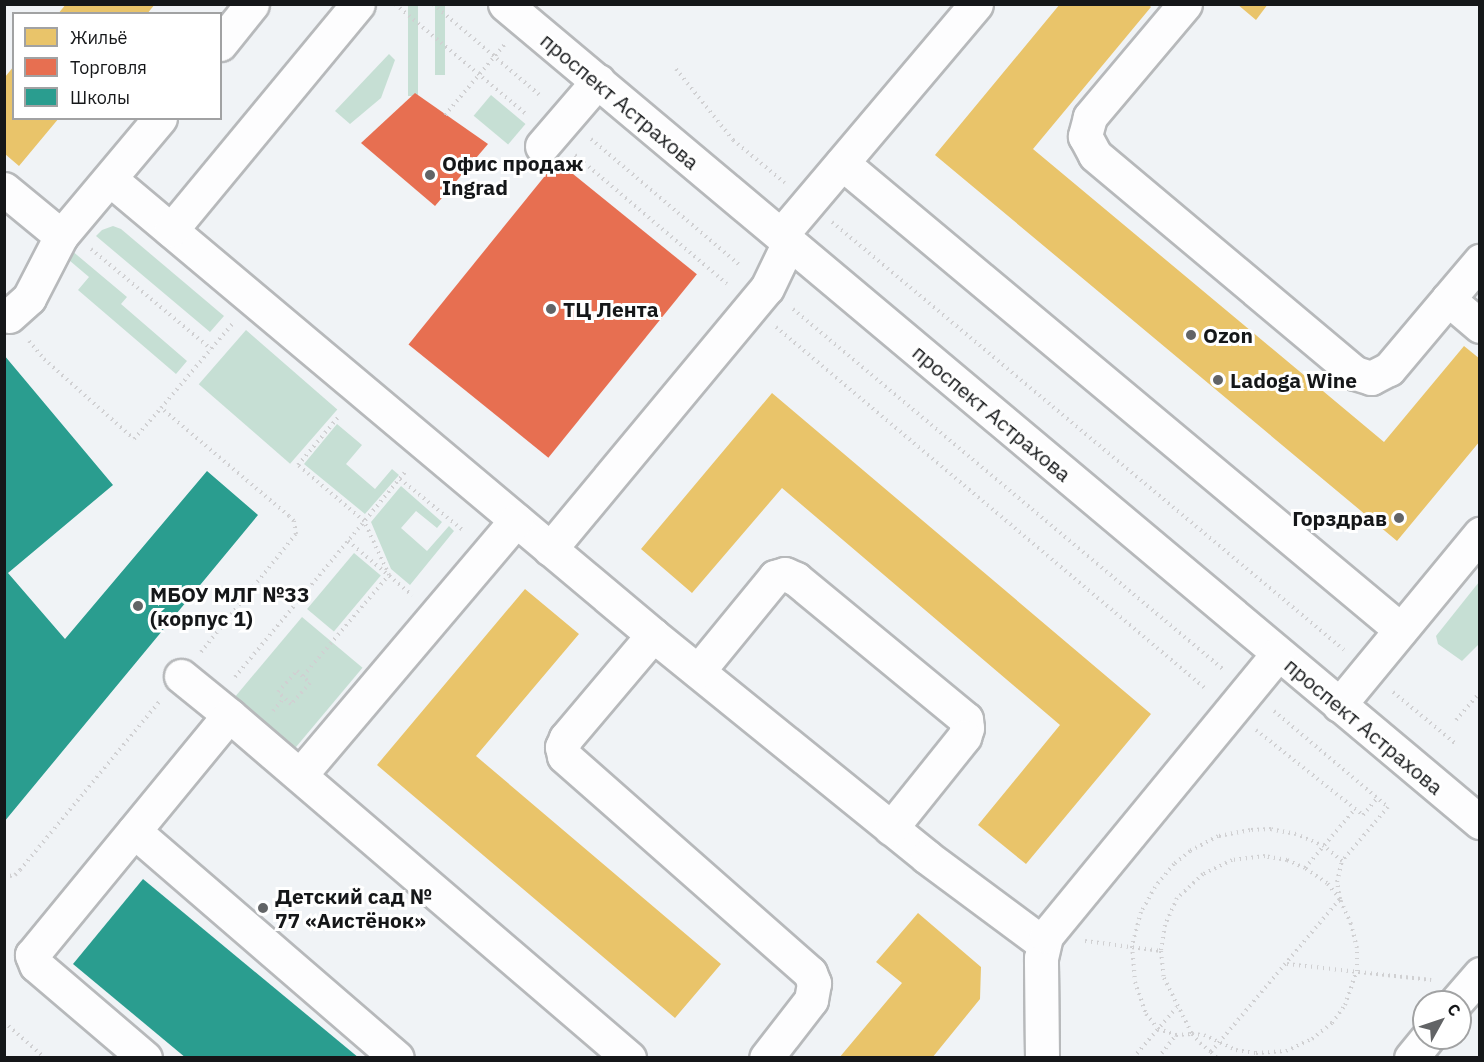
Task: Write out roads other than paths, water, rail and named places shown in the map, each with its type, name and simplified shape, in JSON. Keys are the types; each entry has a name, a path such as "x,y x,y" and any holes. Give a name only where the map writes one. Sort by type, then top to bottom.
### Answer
{"street":[{"path":"222,42 252,4"},
{"path":"171,230 358,4"},
{"path":"550,549 760,297 785,238 808,203 976,4"},
{"path":"1185,4 1090,117 1085,136 1095,154 1355,373 1371,378 1389,369 1479,261"},
{"name":"проспект Астрахова","path":"515,13 1479,822"},
{"path":"553,133 598,81"},
{"path":"9,316 29,298 64,233 158,120"},
{"path":"842,163 1401,630"},
{"path":"110,179 653,635 891,828 1021,929 1044,940"},
{"path":"4,189 64,233"},
{"path":"1448,299 1479,326"},
{"path":"300,775 516,520"},
{"path":"1340,705 1479,534"},
{"path":"698,671 775,577 790,575 805,587 966,719 967,728 964,737 891,828"},
{"path":"653,635 566,738 562,747 564,756 810,973 814,983 812,1000 766,1058"},
{"path":"1042,1058 1044,940 1278,654"},
{"path":"181,676 300,775 628,1058"},
{"path":"145,1058 36,965 32,958 34,951 229,715"},
{"path":"134,831 397,1058"}],"place":[{"name":"Офис продаж Ingrad","path":"430,175"},
{"name":"ТЦ Лента","path":"551,309"},
{"name":"Ozon","path":"1191,335"},
{"name":"Ladoga Wine","path":"1218,380"},
{"name":"Горздрав","path":"1399,518"},
{"name":"МБОУ МЛГ №33 (корпус 1)","path":"138,606"},
{"name":"Детский сад № 77 «Аистёнок»","path":"263,908"}]}
